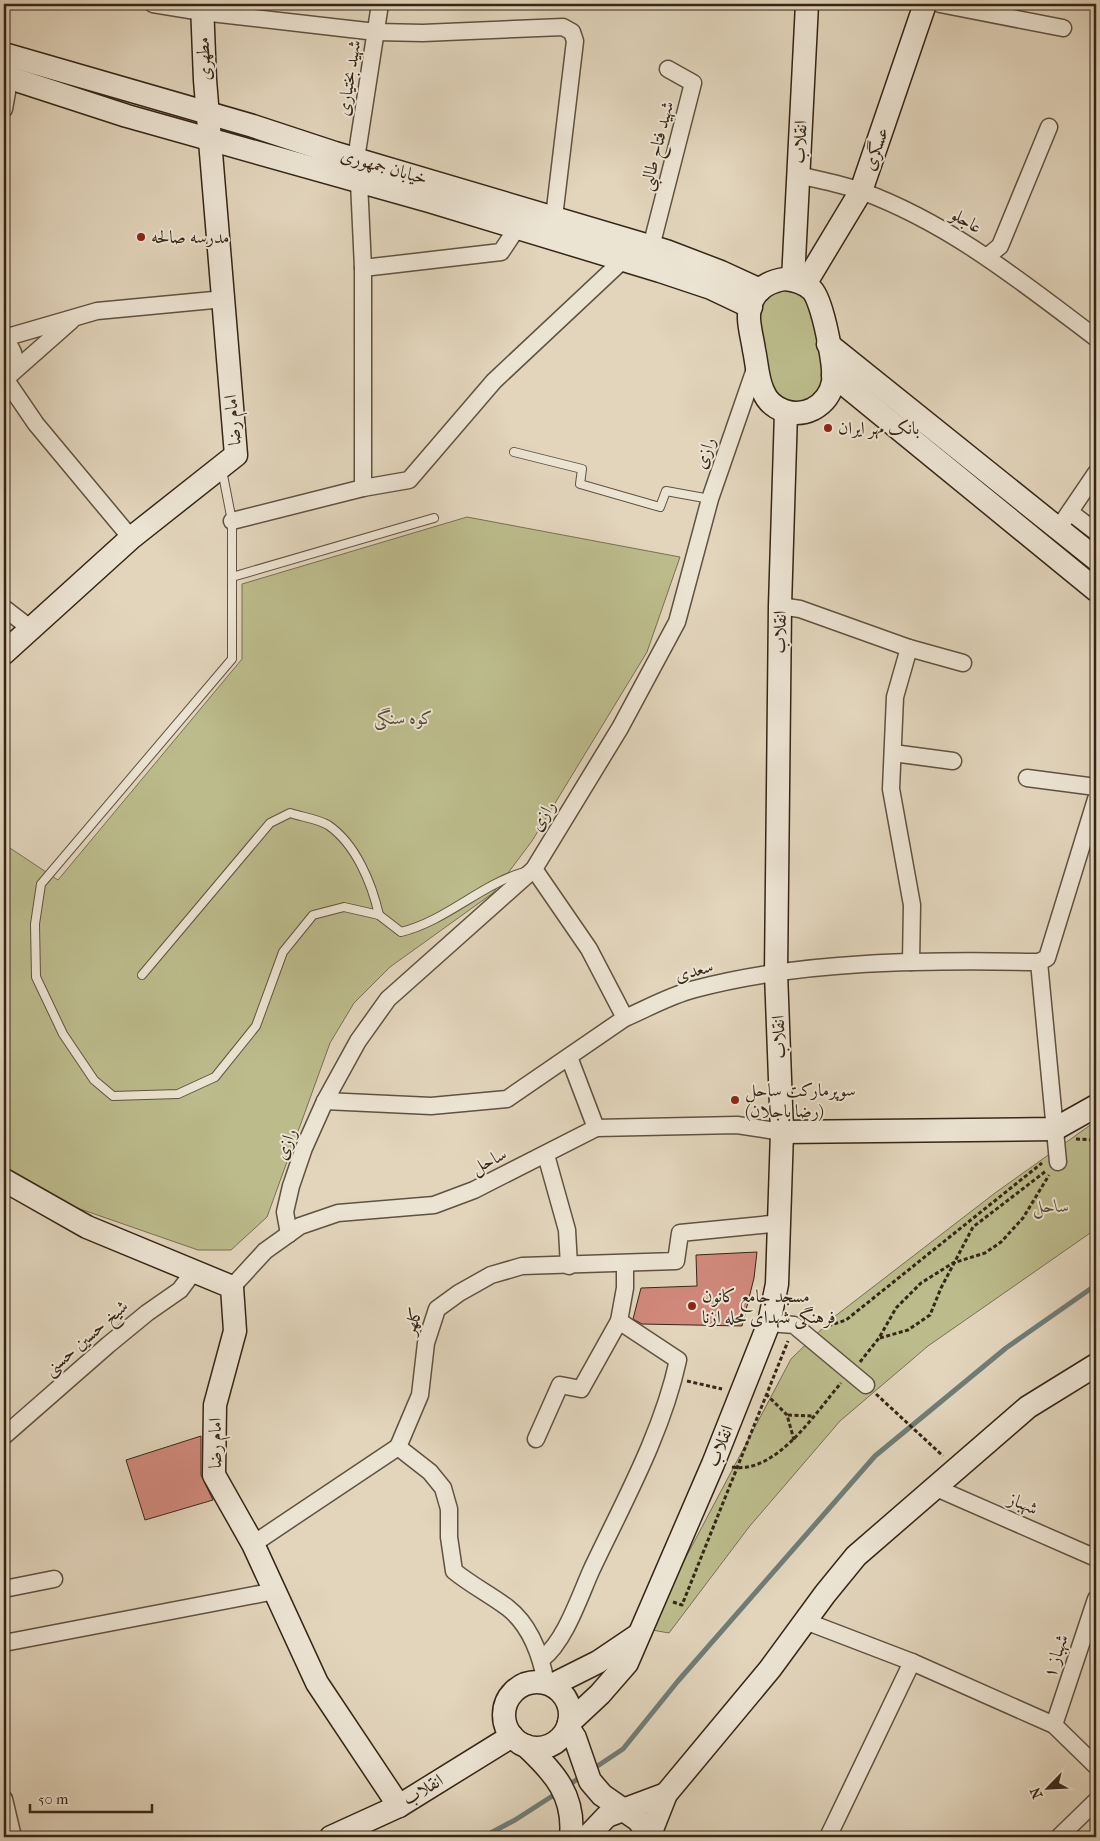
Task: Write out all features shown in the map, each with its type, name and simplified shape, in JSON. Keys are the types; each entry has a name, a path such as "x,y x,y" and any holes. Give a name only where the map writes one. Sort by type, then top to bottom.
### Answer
{"street":[{"path":"153,4 202,8 376,32 424,33 563,27 572,32 575,41 554,217"},
{"name":"شهید بختیاری","path":"356,159 380,4"},
{"name":"انقلاب","path":"799,282 798,175 807,4"},
{"name":"عسگری","path":"799,282 860,191 925,4"},
{"path":"940,4 1063,28"},
{"name":"مطهری","path":"202,8 210,140"},
{"name":"خیابان جمهوری","path":"4,54 651,247 721,272 755,298"},
{"name":"شهید فتاح طالبی","path":"651,247 693,83 668,69"},
{"path":"4,109 5,84"},
{"name":"خیابان جمهوری","path":"5,84 359,182 517,228 711,288 755,298"},
{"path":"988,256 1000,246 1049,127"},
{"name":"امام رضا","path":"4,653 131,538 236,455 210,140"},
{"name":"عاجلو","path":"798,175 860,191 917,216 988,256 1096,338"},
{"path":"359,182 363,268 363,488"},
{"path":"363,268 501,252 517,228"},
{"path":"232,521 363,488 409,480 494,380 623,260"},
{"path":"775,281 799,282 819,300 833,375 830,391 817,407 797,413 786,412 777,408 763,392 750,322 755,298 775,281"},
{"path":"7,378 15,358 13,351 4,339 97,311 224,299"},
{"path":"7,378 76,316"},
{"path":"828,344 1064,520 1096,559"},
{"name":"رازی","path":"289,1234 285,1212 291,1186 325,1101 358,1041 388,999 534,869 620,728 678,622 710,499 757,363"},
{"path":"833,375 1096,590"},
{"path":"7,378 36,424 131,538"},
{"name":"انقلاب","path":"571,1729 627,1663 713,1464 769,1323 777,1284 782,1132 776,973 780,606 786,412"},
{"path":"1064,520 1096,472"},
{"path":"1064,520 1096,532"},
{"path":"780,606 800,609 909,648 963,663"},
{"path":"4,608 30,628"},
{"path":"909,648 895,697 891,789 912,905 911,962"},
{"path":"893,753 954,761"},
{"path":"1027,778 1096,787"},
{"path":"1056,1146 1039,962 1047,958 1096,799"},
{"path":"534,869 589,949 625,1018"},
{"name":"سعدی","path":"325,1101 432,1106 507,1099 625,1018 694,989 776,973 911,962 1039,962"},
{"path":"570,1057 596,1128"},
{"path":"782,1132 1056,1146 1096,1106"},
{"name":"ساحل","path":"232,1287 265,1251 300,1226 338,1213 434,1205 474,1190 596,1128 737,1126 782,1132"},
{"path":"546,1154 567,1230 569,1266"},
{"path":"4,1180 87,1227 232,1287"},
{"name":"کلهر","path":"398,1447 420,1395 426,1343 437,1309 459,1292 491,1276 522,1266 569,1266 676,1261 680,1233 780,1223"},
{"path":"536,1439 560,1384 581,1389 619,1321 625,1288 624,1264"},
{"name":"شیخ حسین حسنی","path":"4,1436 108,1345 147,1313 180,1290 194,1272"},
{"name":"امام رضا","path":"232,1287 235,1331 215,1405 214,1475 253,1544 317,1683 399,1806"},
{"path":"542,1659 553,1650 635,1477 671,1390 678,1360 619,1321"},
{"path":"769,1323 799,1329 866,1385"},
{"path":"650,1837 666,1794 770,1669 856,1556 1028,1407 1096,1365"},
{"path":"253,1544 398,1447 430,1472 443,1488 449,1509 449,1537 454,1570 472,1585 510,1609 528,1630 542,1659 549,1684 567,1701 571,1729 590,1781 619,1807 638,1820 650,1837"},
{"name":"شهباز","path":"934,1487 1096,1556"},
{"path":"4,1589 54,1579"},
{"path":"4,1643 275,1591"},
{"name":"شهباز ۱","path":"1054,1725 1096,1599"},
{"path":"805,1621 912,1662 1054,1725 1096,1766"},
{"path":"638,1635 598,1662 549,1684 535,1682 525,1684 509,1697 504,1717 525,1747 554,1774 569,1802 577,1836 619,1807 666,1794"},
{"path":"828,1837 912,1662"},
{"path":"525,1747 536,1748 551,1745 571,1729"},
{"name":"انقلاب","path":"331,1837 525,1747"},
{"path":"4,1799 13,1837"},
{"path":"1059,1837 1096,1801"}],"lane":[{"path":"514,452 582,470 580,484 660,507 666,491 710,499"},
{"path":"222,467 232,521 232,659 41,884 35,924 36,977 63,1034 94,1080 113,1096 178,1094 215,1077 256,1026 283,952 313,915 344,907 379,916 401,932 421,927 505,878 534,869"},
{"path":"232,577 434,518"},
{"path":"142,975 270,824 290,813 326,824 348,842 375,896 379,916"}],"path":[{"path":"879,1338 908,1330 930,1316 953,1263 973,1227 1056,1146"},
{"path":"713,1464 737,1468 760,1462 784,1450 879,1338 896,1308 921,1283 953,1263 984,1253 1001,1242 1023,1218 1056,1146"},
{"path":"656,1597 682,1605 737,1468 799,1329 846,1320 1039,1166 1056,1146"},
{"path":"866,1385 939,1452"},
{"path":"787,1415 812,1416"}],"green space":[{"path":"793,289 811,304 824,380 812,400 789,404 771,389 758,321 760,305 770,293"},
{"name":"کوه سنگی","path":"467,517 680,557 647,652 532,841 493,893 390,967 354,1003 330,1043 267,1217 231,1250 198,1250 60,1202 4,1166 4,844 58,880 242,659 242,584"},
{"name":"ساحل","path":"1096,1121 1096,1229 928,1346 840,1421 749,1527 669,1633 652,1630 685,1559 791,1359 834,1317 995,1193"}],"building":[{"name":"مسجد جامع کانون فرهنگی شهدای محله ازنا","path":"757,1252 754,1278 742,1326 642,1324 633,1319 641,1288 697,1286 696,1255"},
{"path":"201,1436 201,1475 213,1500 145,1520 126,1460"}],"waterway":[{"path":"593,1769 623,1749 678,1681 875,1456 1006,1348 1096,1285"},
{"path":"566,1787 582,1776"},
{"path":"483,1837 515,1820 557,1793"}],"place":[{"name":"مدرسه صالحه","path":"141,237"},
{"name":"بانک مهر ایران","path":"828,428"},
{"name":"سوپرمارکت ساحل (رضا باجلان)","path":"735,1100"},
{"name":"مسجد جامع کانون فرهنگی شهدای محله ازنا","path":"692,1306"}]}
